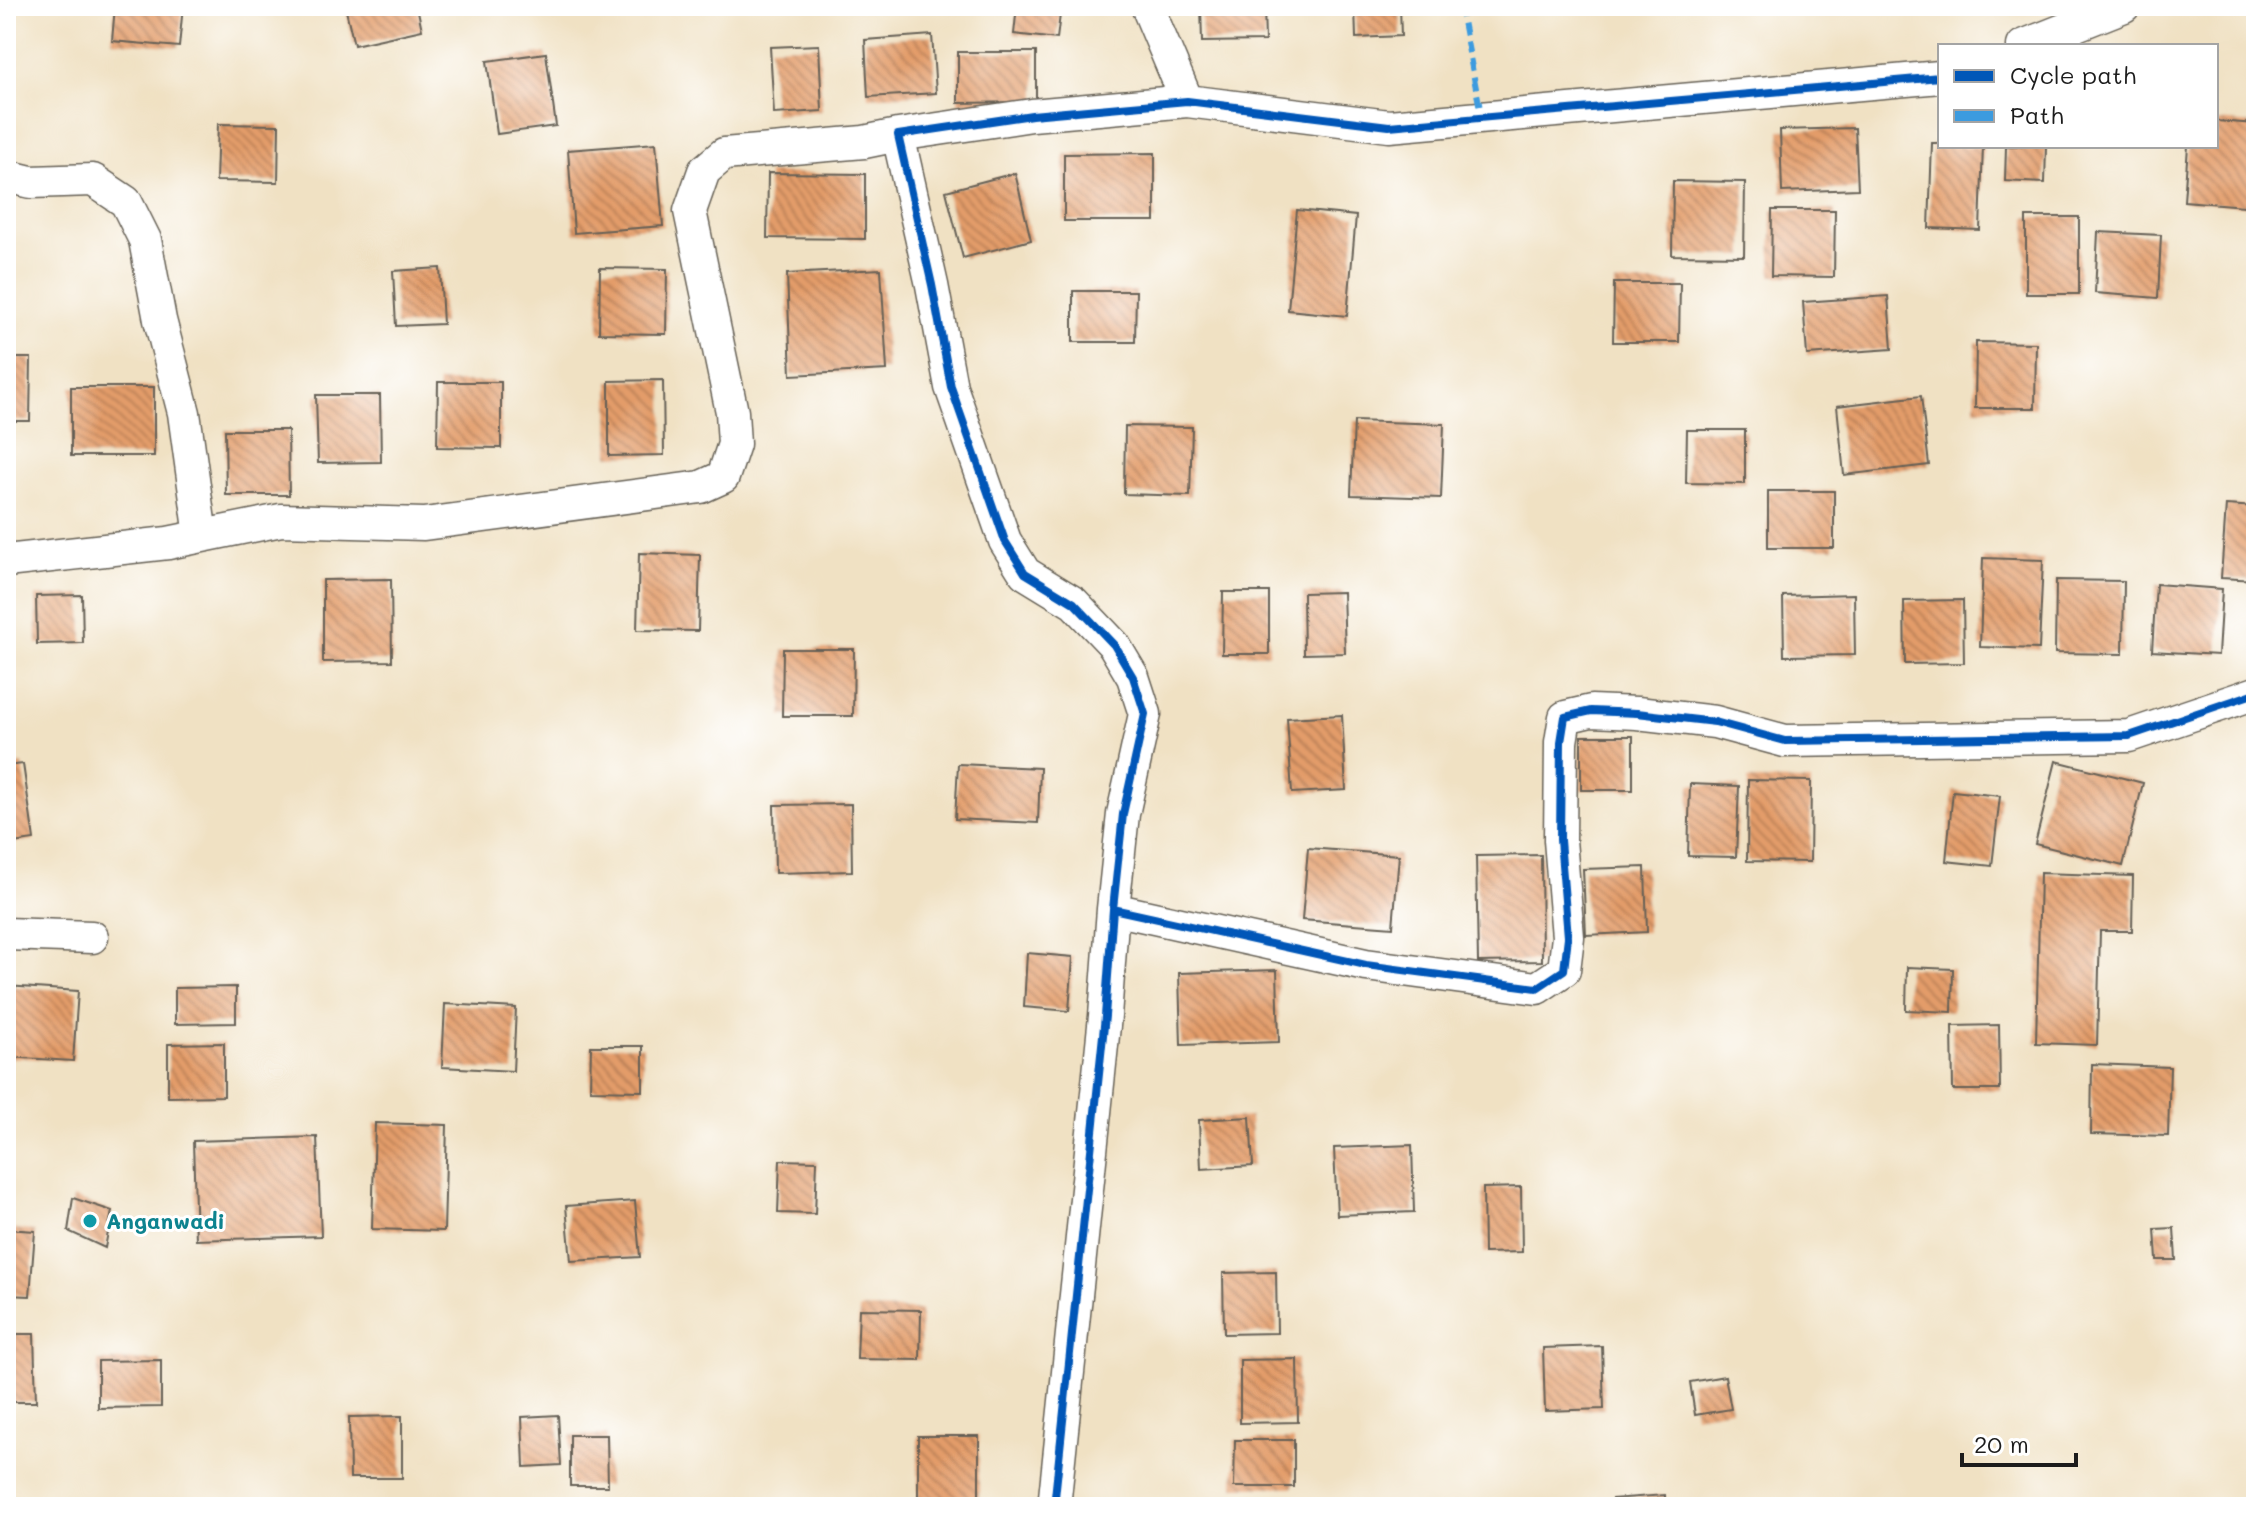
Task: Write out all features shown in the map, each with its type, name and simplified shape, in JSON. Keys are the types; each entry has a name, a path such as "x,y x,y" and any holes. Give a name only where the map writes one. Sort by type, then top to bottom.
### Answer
{"street":[{"path":"1147,6 1187,101"},
{"path":"2028,44 2124,6"},
{"path":"6,561 168,543 281,520 424,524 701,487 723,477 734,444 732,412 690,211 704,171 724,154 864,142 1032,115 1187,101 1389,126 1938,77"},
{"path":"898,135 951,387 1005,541 1025,573 1074,603 1114,645 1133,677 1145,714 1123,814 1054,1507"},
{"path":"6,176 31,182 93,180 126,202 145,240 160,320 184,413 201,536"},
{"path":"1113,909 1366,965 1537,988 1564,970 1568,937 1560,840 1561,742 1565,717 1591,711 1637,713 1715,722 1785,741 2129,736 2256,693"},
{"path":"6,934 92,937"}],"building":[{"path":"115,6 183,6 179,47 112,41"},
{"path":"208,6 246,6 246,11 208,11"},
{"path":"345,6 417,6 422,30 354,45"},
{"path":"1017,6 1061,6 1057,39 1014,34"},
{"path":"1201,6 1264,6 1265,41 1202,42"},
{"path":"1355,6 1400,6 1401,36 1356,38"},
{"path":"932,35 936,93 868,97 865,40"},
{"path":"819,45 822,111 774,114 770,47"},
{"path":"958,52 1036,52 1036,102 958,103"},
{"path":"546,53 556,126 497,134 487,61"},
{"path":"2218,121 2256,124 2256,207 2184,201 2188,148 2218,148"},
{"path":"218,124 279,125 278,182 216,181"},
{"path":"1855,128 1858,189 1782,192 1780,130"},
{"path":"656,143 663,226 574,233 568,150"},
{"path":"1932,143 1938,143 1938,148 1983,148 1980,230 1929,228"},
{"path":"2006,148 2046,148 2045,183 2005,181"},
{"path":"1155,153 1155,221 1064,221 1064,154"},
{"path":"768,173 865,174 865,239 767,238"},
{"path":"1015,173 1031,240 963,258 946,191"},
{"path":"1673,181 1745,182 1744,256 1672,255"},
{"path":"1297,210 1356,216 1347,316 1288,310"},
{"path":"1772,210 1835,210 1834,277 1771,276"},
{"path":"2026,217 2079,217 2079,294 2026,294"},
{"path":"2098,232 2161,235 2158,298 2095,293"},
{"path":"440,268 443,324 396,326 393,271"},
{"path":"600,268 667,269 666,334 599,333"},
{"path":"881,269 887,370 791,375 787,274"},
{"path":"1614,283 1680,283 1679,342 1613,342"},
{"path":"1073,291 1136,291 1135,342 1073,342"},
{"path":"1888,296 1892,349 1807,355 1803,302"},
{"path":"1976,342 2036,343 2035,408 1975,408"},
{"path":"6,358 31,358 30,421 6,421"},
{"path":"663,380 664,455 609,456 609,381"},
{"path":"438,382 501,382 501,448 437,447"},
{"path":"71,387 154,387 154,456 71,456"},
{"path":"316,395 380,395 381,462 318,463"},
{"path":"1921,396 1929,465 1844,475 1837,406"},
{"path":"1354,421 1444,424 1441,498 1351,495"},
{"path":"1125,426 1192,427 1190,496 1124,494"},
{"path":"225,430 288,430 289,495 226,495"},
{"path":"1687,430 1745,430 1745,484 1686,483"},
{"path":"1768,491 1834,491 1834,548 1768,548"},
{"path":"2226,505 2256,507 2256,580 2221,578"},
{"path":"639,553 700,555 698,631 637,630"},
{"path":"1983,558 2043,560 2039,649 1980,647"},
{"path":"391,579 392,661 323,662 323,580"},
{"path":"2056,580 2124,581 2123,654 2055,653"},
{"path":"2156,584 2222,589 2218,655 2152,651"},
{"path":"1223,592 1269,592 1269,654 1222,654"},
{"path":"1343,592 1345,653 1304,654 1303,593"},
{"path":"1854,594 1855,655 1784,656 1783,596"},
{"path":"82,595 83,643 37,644 36,596"},
{"path":"1963,600 1964,663 1905,664 1904,601"},
{"path":"783,649 854,649 853,716 782,716"},
{"path":"1342,715 1346,790 1292,793 1287,718"},
{"path":"1581,736 1633,736 1633,790 1581,790"},
{"path":"2056,761 2143,783 2123,866 2035,844"},
{"path":"23,764 34,840 6,844 6,766"},
{"path":"958,764 1040,768 1038,823 955,819"},
{"path":"1748,780 1811,781 1810,862 1747,861"},
{"path":"1690,784 1739,786 1736,857 1688,856"},
{"path":"1953,791 2000,796 1992,866 1946,861"},
{"path":"851,804 852,871 775,873 774,805"},
{"path":"1308,848 1399,855 1393,927 1302,920"},
{"path":"1541,855 1542,961 1478,962 1476,856"},
{"path":"1645,867 1647,932 1586,935 1583,869"},
{"path":"2040,873 2133,876 2132,931 2100,931 2097,1045 2036,1043"},
{"path":"1027,953 1073,957 1069,1011 1024,1007"},
{"path":"1907,967 1953,969 1952,1012 1906,1010"},
{"path":"1277,970 1279,1042 1181,1045 1179,973"},
{"path":"6,986 78,991 73,1061 6,1057"},
{"path":"236,987 236,1023 175,1024 175,988"},
{"path":"445,1004 516,1008 513,1071 442,1067"},
{"path":"1999,1025 2000,1090 1953,1090 1952,1026"},
{"path":"224,1043 224,1096 168,1097 168,1044"},
{"path":"591,1046 643,1046 643,1091 590,1090"},
{"path":"2092,1064 2170,1067 2168,1136 2091,1134"},
{"path":"1250,1117 1253,1166 1201,1169 1199,1120"},
{"path":"375,1123 447,1125 444,1231 372,1229"},
{"path":"317,1137 321,1236 196,1240 193,1141"},
{"path":"1412,1145 1414,1212 1337,1215 1334,1148"},
{"path":"780,1160 817,1161 815,1214 778,1213"},
{"path":"1521,1187 1522,1252 1484,1253 1483,1188"},
{"name":"Anganwadi","path":"73,1198 112,1211 105,1248 68,1231"},
{"path":"635,1201 640,1257 571,1261 566,1206"},
{"path":"2174,1228 2176,1260 2157,1260 2155,1229"},
{"path":"6,1229 35,1231 30,1296 6,1295"},
{"path":"1276,1272 1277,1333 1224,1334 1223,1273"},
{"path":"859,1309 921,1310 920,1360 857,1359"},
{"path":"6,1334 34,1334 36,1402 6,1402"},
{"path":"1602,1346 1604,1409 1545,1411 1543,1348"},
{"path":"1297,1359 1298,1422 1240,1423 1240,1360"},
{"path":"161,1360 161,1407 98,1408 98,1361"},
{"path":"1725,1376 1731,1409 1695,1415 1690,1382"},
{"path":"558,1415 561,1465 524,1467 522,1417"},
{"path":"402,1416 402,1478 350,1478 349,1417"},
{"path":"570,1435 607,1435 608,1486 570,1486"},
{"path":"918,1436 979,1436 979,1505 918,1504"},
{"path":"1235,1440 1294,1440 1294,1487 1234,1487"},
{"path":"1665,1495 1665,1507 1613,1507 1612,1499"}],"marked path":[{"path":"1460,6 1482,119"}],"cycle path":[{"path":"1054,1507 1123,814 1145,714 1133,677 1114,645 1074,603 1025,573 1005,541 951,387 898,135 1032,115 1187,101 1389,126 1938,77"},
{"path":"1113,909 1366,965 1537,988 1564,970 1568,937 1560,840 1561,742 1565,717 1591,711 1637,713 1715,722 1785,741 2129,736 2256,693"}],"place":[{"name":"Anganwadi","path":"90,1221"}]}
